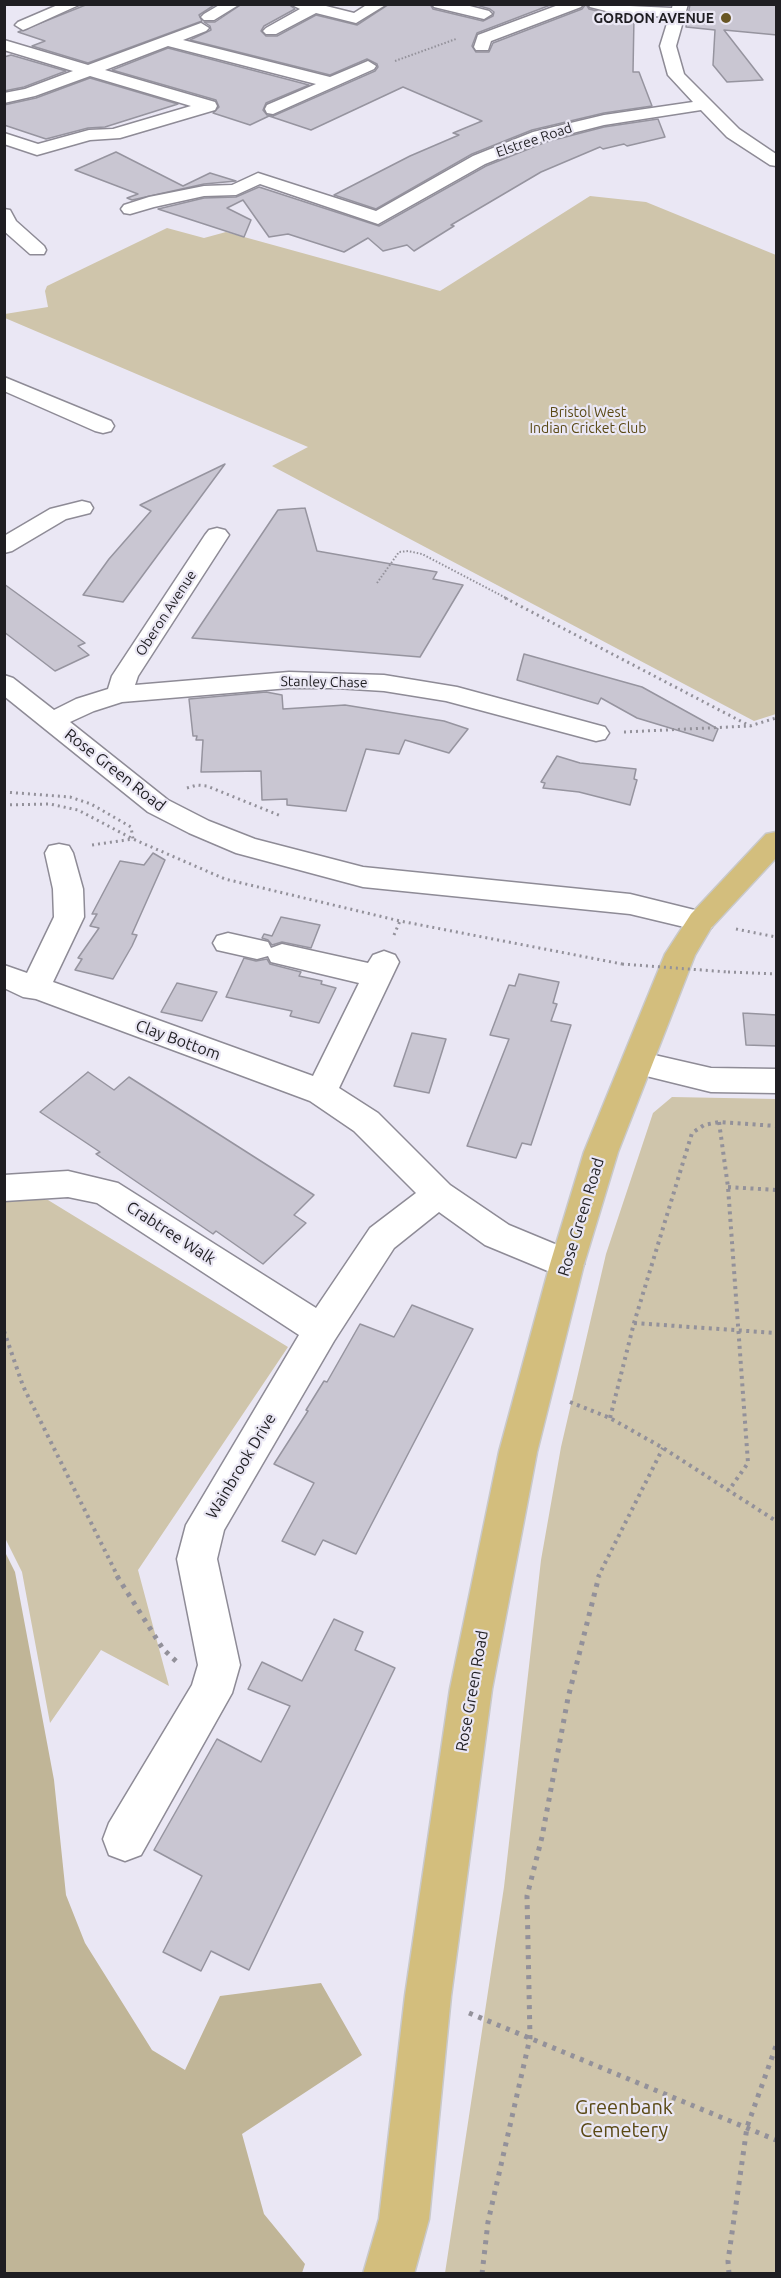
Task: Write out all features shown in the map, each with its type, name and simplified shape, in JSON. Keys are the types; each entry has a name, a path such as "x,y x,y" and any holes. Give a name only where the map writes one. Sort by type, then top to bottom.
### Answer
{"main road":[{"path":"701,921 777,841"},
{"name":"Rose Green Road","path":"387,2274 404,2219 428,1996 471,1689 518,1452 567,1264 601,1152 681,954 701,921"}],"street":[{"path":"62,29 36,17 74,4"},
{"path":"4,98 29,93 168,41 233,4"},
{"path":"297,4 360,22 380,4"},
{"path":"482,46 483,38 576,4"},
{"path":"595,4 618,9 680,9 668,46 676,75 733,133 777,160"},
{"path":"450,6 484,14"},
{"path":"271,31 314,8"},
{"path":"168,41 329,82"},
{"path":"4,45 92,69 208,106 114,134 89,135 37,150 4,138"},
{"path":"273,109 368,66"},
{"name":"Elstree Road","path":"130,209 149,202 204,191 236,190 258,178 378,218 479,160 539,136 604,120 703,105"},
{"path":"4,214 7,223 37,250"},
{"path":"4,383 103,426"},
{"path":"4,546 58,514 82,507"},
{"name":"Oberon Avenue","path":"118,694 125,676 217,535"},
{"name":"Stanley Chase","path":"52,721 85,705 118,694 289,680 384,683 448,693 596,733"},
{"name":"Rose Green Road","path":"4,683 158,806 199,827 246,846 363,877 630,904 701,921"},
{"path":"34,989 69,917 69,889 59,853"},
{"path":"256,949 381,969 321,1092"},
{"name":"Clay Bottom","path":"4,976 34,989 321,1092 366,1122 438,1194 497,1235 567,1264"},
{"path":"637,1063 711,1080 777,1081"},
{"name":"Crabtree Walk","path":"4,1188 68,1185 106,1192 321,1330"},
{"name":"Wainbrook Drive","path":"124,1839 211,1693 219,1665 197,1559 207,1525 321,1330 382,1238 438,1194"}],"path":[{"path":"378,583 399,552 422,554 750,726"},
{"path":"596,733 750,726 777,718"},
{"path":"158,806 190,786 207,786 281,816"},
{"path":"4,792 70,797 92,804 131,827 133,839"},
{"path":"4,805 21,802 50,804 78,810 133,839 225,879 400,921 622,964 777,974"},
{"path":"59,853 133,839"},
{"path":"610,1418 634,1323 692,1133 704,1125 719,1122 777,1126"},
{"path":"719,1122 728,1186 748,1463 729,1490"},
{"path":"728,1186 777,1190"},
{"path":"634,1323 777,1333"},
{"path":"4,1331 23,1386 117,1575 163,1649 211,1693"},
{"path":"534,1386 610,1418 663,1448 777,1521"},
{"path":"482,2274 488,2222 530,2038 527,1896 542,1837 568,1698 596,1581 663,1448"},
{"path":"428,1996 777,2140"},
{"path":"729,2274 728,2260 747,2127 777,2046"}],"green space":[{"name":"Bristol West Indian Cricket Club","path":"590,196 646,202 776,255 776,714 754,721 272,466 308,447 5,318 5,314 48,307 45,291 47,286 167,228 204,238 226,232 440,291"},
{"name":"Greenbank Cemetery","path":"672,1097 776,1099 776,2273 445,2273 504,1887 541,1560 561,1447 606,1254 653,1113"},
{"path":"4,1197 48,1200 288,1347 138,1570 169,1686 101,1650 50,1723 22,1572 5,1538"}],"shaded area":[{"path":"4,1550 15,1572 54,1780 66,1895 85,1943 152,2050 185,2070 220,1996 321,1983 362,2055 242,2134 264,2214 305,2264 302,2273 5,2273"}],"building":[{"path":"88,4 216,4 199,15 202,21 88,63 32,46 45,41 18,32"},
{"path":"242,4 288,4 295,9 264,26 261,31 266,36 277,36 316,15 357,25 389,4 430,4 433,9 483,21 493,16 494,12 473,4 553,4 477,33 472,46 476,52 489,52 493,43 582,9 586,4 589,9 617,16 634,17 633,72 639,72 652,106 604,113 532,130 472,154 376,209 334,195 410,156 459,135 453,133 482,121 403,87 311,130 269,116 250,125 213,113 219,107 216,100 112,70 168,48 309,85 266,103 263,110 267,115 273,116 375,71 378,67 377,64 367,59 330,75 190,40 211,30 210,26 204,22 215,22"},
{"path":"690,4 777,4 777,35 724,30 763,80 727,82 713,65 715,30 686,27"},
{"path":"11,55 66,71 24,87 4,91 4,57"},
{"path":"90,78 178,104 105,127 88,128 46,139 4,125 4,105 36,98"},
{"path":"658,119 665,137 627,146 624,144 603,149 600,147 541,172 451,225 454,226 414,251 407,245 383,251 368,238 344,252 288,234 269,237 243,200 227,208 251,220 244,237 158,209 204,198 236,197 259,187 379,226 486,166 546,142 604,127"},
{"path":"116,152 183,186 210,173 236,181 204,184 132,200 127,198 138,194 75,170"},
{"path":"225,464 123,602 83,595 109,559 151,511 140,505"},
{"path":"305,508 317,551 437,572 433,579 463,585 420,657 192,638 278,510"},
{"path":"4,584 85,643 78,646 89,655 55,671 4,632"},
{"path":"524,654 642,687 718,729 713,741 637,718 601,698 598,704 517,680"},
{"path":"266,692 282,695 283,709 345,705 444,721 468,729 449,753 405,740 399,754 366,749 346,811 287,805 287,799 262,800 261,771 201,772 203,740 196,740 197,736 193,736 189,699"},
{"path":"557,756 580,763 636,769 634,779 637,780 630,805 579,792 543,788 545,783 541,782"},
{"path":"153,853 165,860 132,934 137,935 113,979 75,970 82,959 78,958 99,928 90,926 97,914 92,914 120,861 144,865"},
{"path":"281,917 320,925 311,948 282,942 272,945 268,940 262,938 264,934 272,936"},
{"path":"244,958 256,961 267,959 270,964 301,972 299,976 322,981 321,984 336,988 319,1023 290,1016 292,1011 226,997"},
{"path":"519,974 559,982 553,1003 557,1004 551,1021 571,1025 531,1145 522,1143 516,1158 467,1146 509,1039 490,1035 509,985 515,986"},
{"path":"177,983 217,992 202,1021 161,1012"},
{"path":"743,1013 777,1015 777,1046 746,1045"},
{"path":"412,1033 446,1039 429,1093 394,1086"},
{"path":"88,1072 114,1090 129,1077 314,1195 294,1215 306,1223 263,1264 216,1231 213,1234 96,1154 100,1152 40,1112"},
{"path":"412,1305 473,1329 356,1554 323,1540 315,1555 282,1541 314,1483 274,1464 324,1381 327,1382 360,1324 394,1337"},
{"path":"334,1619 363,1632 355,1650 395,1668 249,1970 211,1951 201,1971 163,1952 202,1876 154,1850 217,1739 261,1762 290,1706 248,1689 262,1662 302,1681"}],"place":[{"name":"GORDON AVENUE","path":"726,18"}]}
